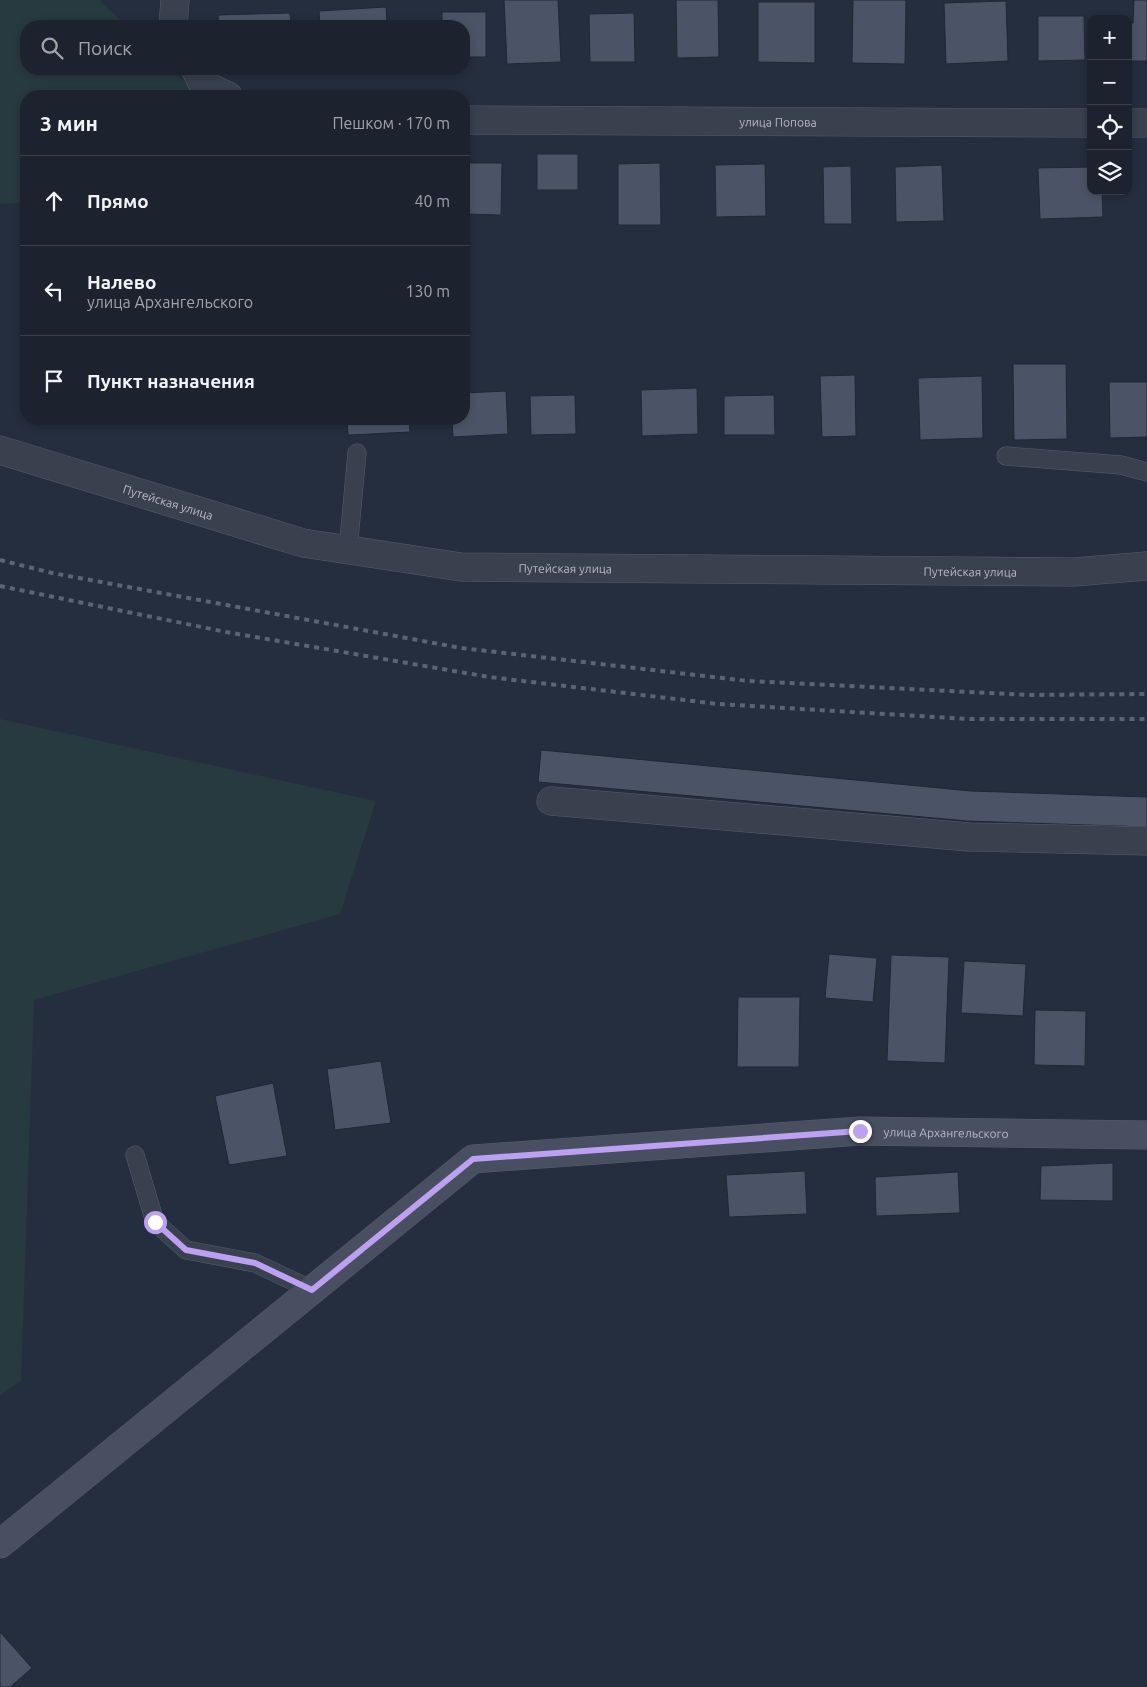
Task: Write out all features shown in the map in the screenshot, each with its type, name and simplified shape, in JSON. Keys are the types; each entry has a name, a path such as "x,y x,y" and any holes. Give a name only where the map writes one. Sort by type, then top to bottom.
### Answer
{"street":[{"path":"173,20 175,0"},
{"path":"198,75 202,84 215,90"},
{"name":"улица Попова","path":"470,120 1087,123"},
{"path":"1132,123 1147,123"},
{"name":"Путейская улица","path":"0,450 303,543 461,567 1074,572 1147,566"},
{"path":"552,801 969,837 1147,841"},
{"name":"улица Архангельского","path":"0,1544 473,1159 860,1131 1147,1135"}],"lane":[{"path":"348,550 357,453"},
{"path":"1006,456 1122,465 1147,472"},
{"path":"135,1155 155,1222 186,1250 255,1263 312,1290"}],"green space":[{"path":"0,0 102,0 101,2 120,20 20,20 20,75 177,75 194,90 20,90 20,203 0,204"},
{"path":"0,719 376,801 340,914 34,1000 21,1381 0,1395"}],"building":[{"path":"504,0 558,0 561,62 507,64"},
{"path":"676,0 718,0 719,57 677,58"},
{"path":"853,0 906,0 905,64 852,63"},
{"path":"1134,0 1147,0 1147,61 1132,61"},
{"path":"1006,1 1008,61 946,64 944,3"},
{"path":"758,2 815,2 815,63 758,62"},
{"path":"386,7 387,20 320,20 319,11"},
{"path":"442,12 486,12 486,57 470,57 470,20 442,20"},
{"path":"290,13 291,20 218,20 218,15"},
{"path":"634,13 635,62 590,62 589,14"},
{"path":"1038,16 1084,16 1085,60 1038,61"},
{"path":"537,154 578,154 578,190 537,190"},
{"path":"470,163 502,163 501,215 470,214"},
{"path":"660,163 661,225 618,225 618,164"},
{"path":"765,164 766,216 716,217 715,165"},
{"path":"942,165 944,221 896,222 895,167"},
{"path":"851,166 852,224 824,224 823,167"},
{"path":"1087,167 1087,195 1102,195 1103,217 1040,219 1038,168"},
{"path":"1013,364 1066,364 1067,439 1014,440"},
{"path":"855,375 856,436 822,437 820,376"},
{"path":"982,376 983,438 920,440 918,378"},
{"path":"1109,382 1147,382 1147,437 1110,438"},
{"path":"697,388 698,434 642,436 641,390"},
{"path":"506,391 508,434 453,437 452,425 470,425 470,393"},
{"path":"575,395 576,434 531,435 530,396"},
{"path":"774,395 775,435 724,435 724,396"},
{"path":"347,425 409,425 410,432 348,435"},
{"path":"541,750 971,791 1147,797 1147,827 967,821 538,782"},
{"path":"829,954 877,958 873,1002 825,998"},
{"path":"891,955 949,957 945,1063 887,1061"},
{"path":"964,961 1026,964 1023,1016 961,1013"},
{"path":"738,997 800,997 799,1067 737,1067"},
{"path":"1035,1010 1086,1011 1085,1066 1034,1065"},
{"path":"381,1061 391,1123 335,1130 327,1069"},
{"path":"273,1083 287,1156 229,1165 215,1096"},
{"path":"1113,1163 1113,1201 1040,1200 1041,1166"},
{"path":"805,1171 807,1214 729,1217 726,1175"},
{"path":"958,1172 960,1213 876,1216 875,1177"},
{"path":"0,1632 32,1668 10,1687 0,1687"}],"railway":[{"path":"0,560 52,573 461,648 748,681 1027,695 1147,694"},
{"path":"0,586 226,632 489,677 718,704 969,719 1147,719"}],"route":[{"path":"155,1222 186,1250 255,1263 312,1290 473,1159 860,1131"}]}
